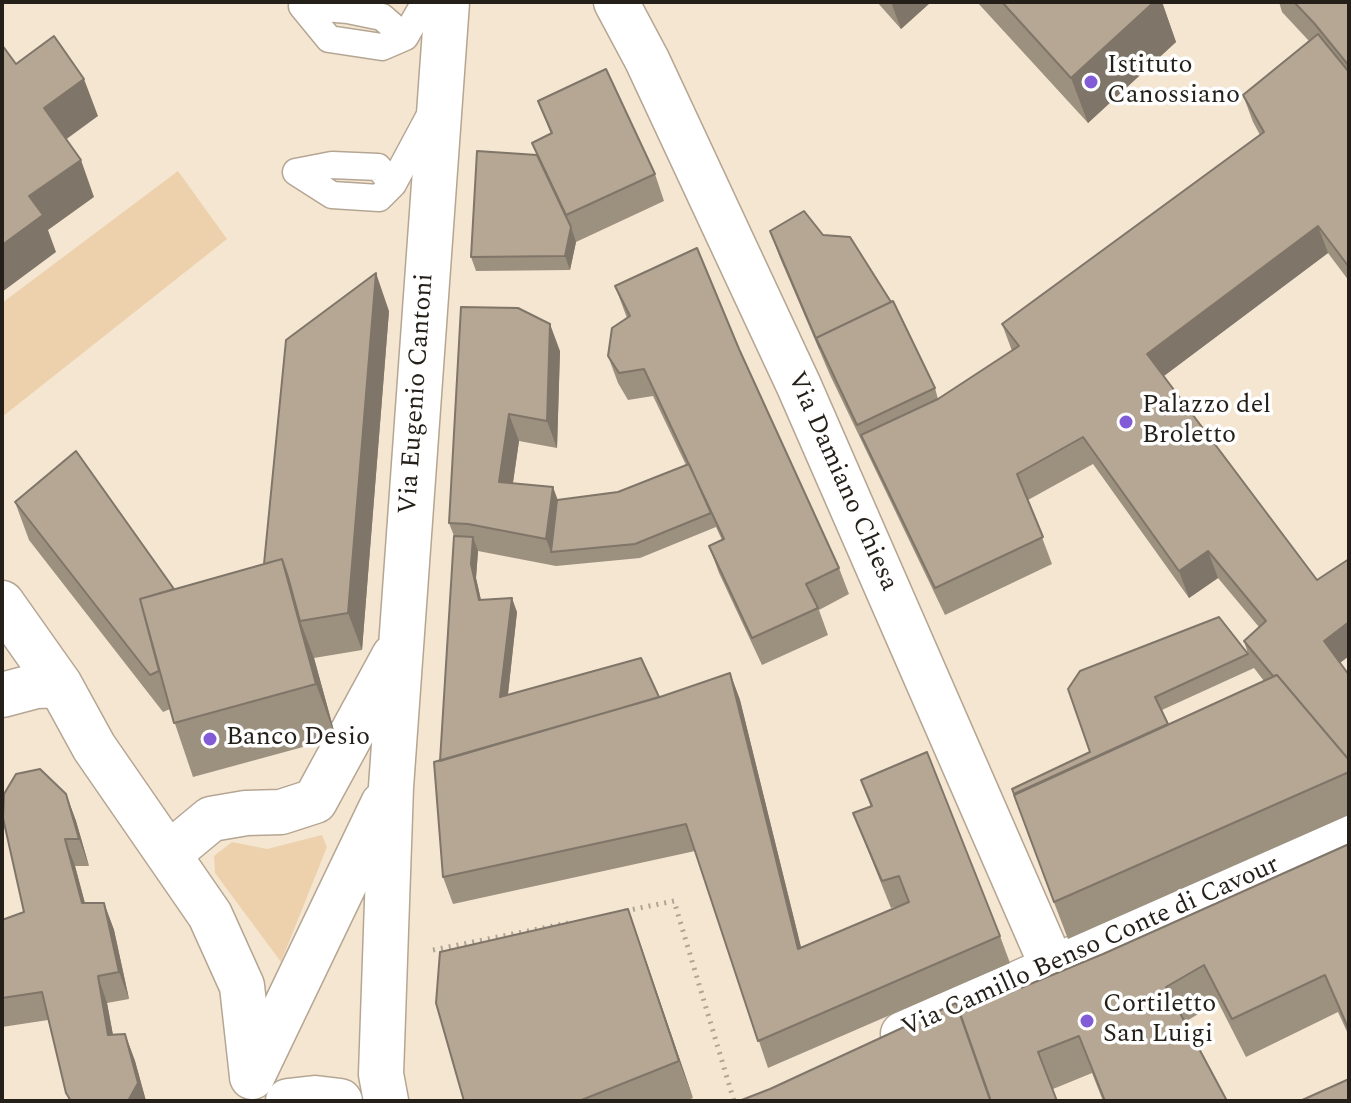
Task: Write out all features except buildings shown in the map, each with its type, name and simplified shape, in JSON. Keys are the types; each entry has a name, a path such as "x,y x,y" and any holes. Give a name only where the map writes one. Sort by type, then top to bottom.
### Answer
{"street":[{"name":"Via Eugenio Cantoni","path":"386,1101 381,1074 391,787 447,2"},
{"name":"Via Damiano Chiesa","path":"616,2 647,60 799,386 1053,968"},
{"path":"2,603 60,685 94,747 210,915 242,986 246,1089"},
{"path":"169,854 211,819 246,813 281,812 315,801 400,644"},
{"path":"2,695 36,686 60,685"},
{"name":"Via Eugenio Cantoni","path":"246,1089 391,787"},
{"name":"Via Camillo Benso Conte di Cavour","path":"870,1048 1349,832"},
{"path":"288,1101 315,1098 340,1101"}],"lane":[{"path":"405,37 425,2"},
{"path":"393,184 439,97"}],"path":[{"path":"615,913 674,901 734,1101"},
{"path":"385,960 571,922"}],"shaded area":[{"path":"178,171 227,239 2,417 2,303"},
{"path":"322,835 327,847 281,962 215,873 214,856 232,842 267,849"}],"place":[{"name":"Istituto Canossiano","path":"1091,82"},
{"name":"Palazzo del Broletto","path":"1126,422"},
{"name":"Banco Desio","path":"210,739"},
{"name":"Cortiletto San Luigi","path":"1087,1021"}]}
